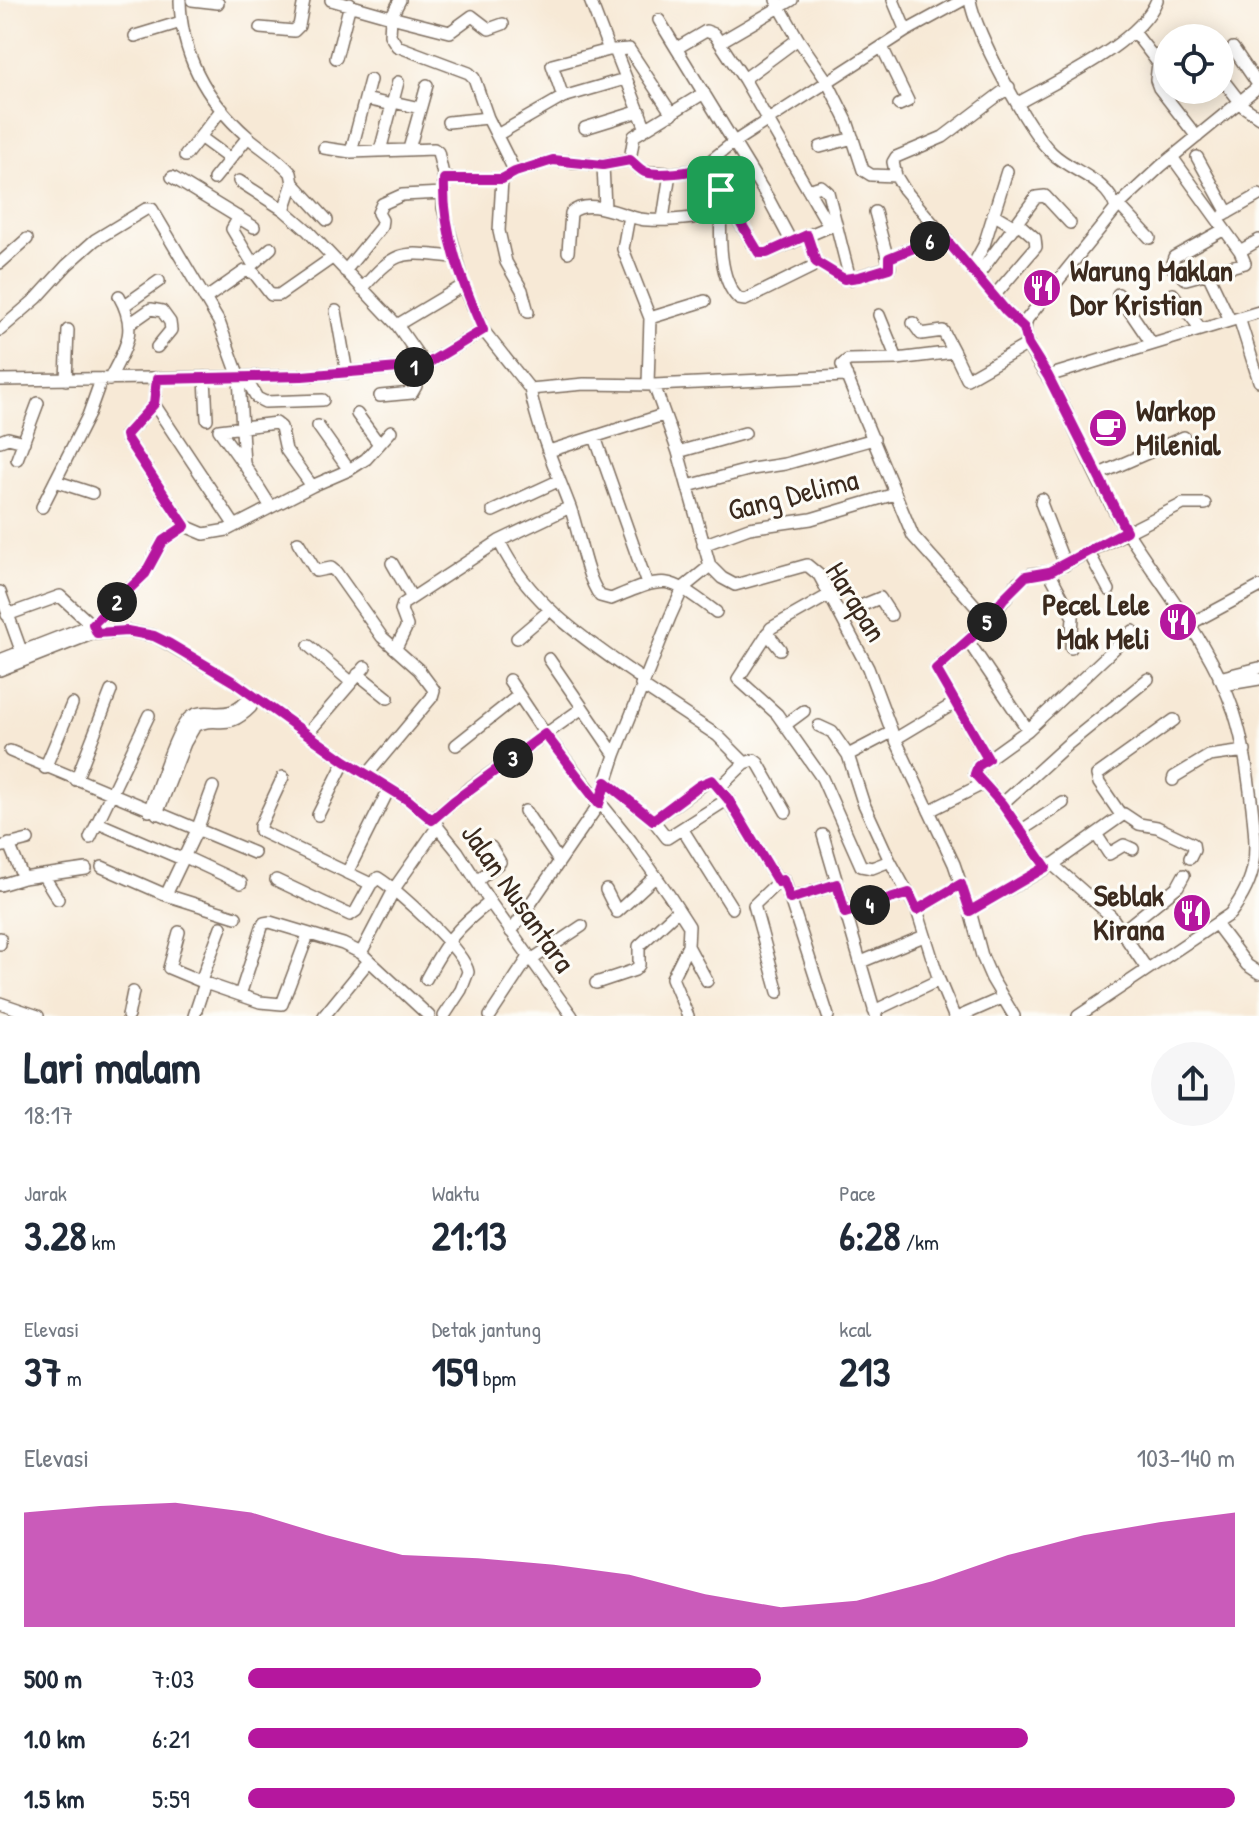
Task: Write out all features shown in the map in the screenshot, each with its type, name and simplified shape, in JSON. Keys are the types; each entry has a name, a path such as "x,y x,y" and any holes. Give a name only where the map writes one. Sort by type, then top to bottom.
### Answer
{"street":[{"path":"180,0 181,22 194,68 206,90 248,137 293,176 284,210"},
{"path":"192,0 218,3"},
{"path":"260,28 294,31 299,26 304,0"},
{"path":"331,0 450,32 472,16 489,29 503,24"},
{"path":"400,0 391,17 390,35 397,46 469,73 474,78 488,118 515,172"},
{"path":"590,0 646,129"},
{"path":"720,42 777,4 792,0"},
{"path":"893,0 906,31"},
{"path":"630,160 644,172 670,173 702,168 734,142 827,81 906,31 963,0"},
{"path":"970,0 978,28 1009,87 1050,151 1105,188 1117,207 1150,238"},
{"path":"1018,103 1134,32 1157,0"},
{"path":"336,58 350,4"},
{"path":"777,4 827,81 853,138 859,162 867,174 896,176"},
{"path":"659,20 792,243"},
{"path":"135,36 181,22"},
{"path":"677,48 706,31 714,34 720,42 808,190 825,187 850,279"},
{"path":"1134,32 1158,63 1156,80 1159,88 1197,137"},
{"path":"744,79 798,39"},
{"path":"882,47 908,101 899,105"},
{"path":"563,97 552,65 612,50 629,49 672,114"},
{"path":"1024,328 1027,319 1117,207 1259,86 1234,49"},
{"path":"497,135 563,97 625,79"},
{"path":"351,152 370,80"},
{"path":"380,151 398,82"},
{"path":"409,149 427,85"},
{"path":"1009,87 943,137 896,157 893,162 896,176 943,236 1024,328 1028,344 1048,376 1126,531 1190,624 1234,710 1245,751 1257,848 1258,870 1241,902 1216,924 1078,1016"},
{"path":"630,160 633,138 704,93"},
{"path":"1234,94 1259,117"},
{"path":"365,99 420,108"},
{"path":"185,156 222,109"},
{"path":"585,128 640,111"},
{"path":"448,122 488,118"},
{"path":"200,137 230,159"},
{"path":"214,179 248,137"},
{"path":"820,147 853,138"},
{"path":"324,148 351,152 409,149 434,149 438,152 444,179 443,208 464,285 483,330 530,389 558,481 600,596 611,599 663,581 683,588 716,612"},
{"path":"1172,157 1223,221"},
{"path":"1197,157 1223,221 1245,263 1190,279 1182,278 1171,266 1172,260 1223,221 1259,195"},
{"path":"444,179 502,179 553,160 603,165 630,160"},
{"path":"603,165 605,208"},
{"path":"702,168 721,190 759,253 767,253 833,225"},
{"path":"568,252 573,210 605,208 629,216 663,219 696,215 702,168"},
{"path":"975,272 1007,171"},
{"path":"663,219 670,173"},
{"path":"172,177 254,227"},
{"path":"502,179 499,231 506,262 522,290 528,312"},
{"path":"239,181 284,210 307,230 397,325 425,365"},
{"path":"293,183 327,220"},
{"path":"721,190 721,248 727,282 739,299 745,300 812,267 816,262"},
{"path":"345,271 381,227 382,220 378,213 382,204 402,195 443,193"},
{"path":"975,272 1039,195 1045,196 1070,223"},
{"path":"0,330 95,240 146,209 155,212 219,322 242,379 257,398 265,402 323,400"},
{"path":"807,235 816,262 844,279 889,268 889,258 875,212"},
{"path":"993,214 1035,238 1036,247 994,296"},
{"path":"721,218 736,215"},
{"path":"511,932 599,804 642,683 683,588 710,566 678,452 651,385 650,318 623,249 629,216"},
{"path":"239,217 232,229 252,268 271,295 279,295 332,258"},
{"path":"889,258 943,236"},
{"path":"0,263 27,239"},
{"path":"1240,251 1259,240"},
{"path":"205,299 252,268 271,248"},
{"path":"362,289 380,268 396,256 456,257"},
{"path":"1208,274 1235,319 1259,381"},
{"path":"42,507 105,380 127,343 131,323 122,301 159,281"},
{"path":"397,325 464,285"},
{"path":"1118,294 1152,344"},
{"path":"1173,294 1201,329"},
{"path":"650,318 705,301"},
{"path":"131,323 151,309 162,311 170,322 171,330 157,347"},
{"path":"336,311 347,373"},
{"path":"1048,376 1259,312"},
{"path":"879,315 897,359"},
{"path":"913,323 921,334 943,331 967,379 1028,344"},
{"path":"66,380 68,330"},
{"path":"0,380 242,379 411,367 425,365 483,330"},
{"path":"954,352 897,359 848,360 842,365 913,536 988,620"},
{"path":"380,396 415,391 411,367"},
{"path":"530,389 584,384 651,385 845,374"},
{"path":"205,377 207,419"},
{"path":"157,379 154,404 126,435 127,439 185,526 204,534 235,526 349,470 366,459 391,431"},
{"path":"242,379 244,464"},
{"path":"17,459 38,403"},
{"path":"154,404 235,526"},
{"path":"357,414 379,444"},
{"path":"549,451 663,415"},
{"path":"271,507 219,430 243,425 279,424 286,450 312,486"},
{"path":"318,426 349,470"},
{"path":"678,452 745,433"},
{"path":"595,437 647,584"},
{"path":"1097,475 1184,437"},
{"path":"0,441 8,438 24,442"},
{"path":"688,486 752,469 785,464 874,439"},
{"path":"55,481 92,493"},
{"path":"493,511 558,481"},
{"name":"Gang Delima","path":"703,545 749,528 811,519 895,494"},
{"path":"1042,499 1065,565"},
{"path":"988,759 936,669 988,620 1018,582 1031,574 1049,572 1065,565 1183,504 1205,504"},
{"path":"396,648 407,626 402,606 499,541 570,507"},
{"path":"0,660 95,629 145,574 163,541 185,526"},
{"path":"499,541 512,564 571,631 718,736 745,763"},
{"path":"298,542 316,571 331,568 336,572 382,637 434,690 432,697 367,775"},
{"path":"1088,551 1109,590"},
{"path":"392,563 412,598"},
{"name":"Harapan","path":"710,566 735,585 807,565 819,575 868,668 894,735 961,884 982,956 1014,1016"},
{"path":"1049,572 1073,617 1071,648"},
{"path":"1190,624 1259,587"},
{"path":"0,592 22,653"},
{"path":"829,595 767,633 738,679 777,714 822,778 861,866 872,868 890,861"},
{"path":"7,615 60,596 95,629"},
{"path":"841,614 880,598 891,615"},
{"path":"517,638 550,610"},
{"name":"Jalan Nusantara","path":"0,670 95,629 154,636 234,682 345,761 408,800 435,823 565,1013"},
{"path":"1133,631 1028,730 975,771 1049,866 1103,909 1147,969"},
{"path":"767,633 780,649"},
{"path":"968,641 1028,730"},
{"path":"309,646 358,674 388,698"},
{"path":"549,659 615,755"},
{"path":"1221,682 1259,673"},
{"path":"308,733 358,674"},
{"path":"1002,804 1068,744 1148,679"},
{"path":"509,680 545,734 656,876 689,926 688,946 672,978 688,1016"},
{"path":"76,780 111,691"},
{"path":"456,745 519,695"},
{"path":"153,812 177,740 188,718 231,713 255,698"},
{"path":"848,755 955,703"},
{"path":"45,768 72,704"},
{"path":"324,1016 364,958 394,891 435,823 454,801 581,709"},
{"path":"785,725 804,711"},
{"path":"90,838 149,715"},
{"path":"1174,720 1097,775 1099,783 1121,815 1193,844 1190,858"},
{"path":"819,726 832,732 848,755 863,802 917,910 954,1016"},
{"path":"10,751 254,853"},
{"path":"1173,780 1209,756 1245,751"},
{"path":"720,787 745,763 754,760 786,812"},
{"path":"318,815 345,761"},
{"path":"283,777 260,831 371,884"},
{"path":"653,820 712,780 728,799 778,882"},
{"path":"606,782 653,820 665,838 670,839 728,799"},
{"path":"929,811 983,784"},
{"path":"166,895 197,830 213,787"},
{"path":"347,873 389,789"},
{"path":"1022,830 1063,803"},
{"path":"525,811 559,861"},
{"path":"970,911 1049,866 1121,815"},
{"path":"98,823 241,883"},
{"path":"683,830 732,908"},
{"path":"1096,834 1109,854 1124,845 1133,849"},
{"path":"823,835 875,1014 939,980"},
{"path":"23,878 4,845 28,840"},
{"path":"477,881 500,862 491,847"},
{"path":"102,867 166,895 236,917"},
{"path":"0,885 23,878 86,869"},
{"path":"43,875 58,899"},
{"path":"1121,932 1178,886 1184,875"},
{"path":"606,890 617,912 656,876"},
{"path":"276,880 350,915 378,878 448,940 463,959 468,972 461,990 444,1016"},
{"path":"778,992 754,905 783,880 828,1016"},
{"path":"790,899 837,884"},
{"path":"917,910 961,884"},
{"path":"845,913 909,893"},
{"path":"426,979 448,940 461,925 490,902"},
{"path":"596,983 635,970 639,965 639,946 678,910"},
{"path":"240,995 264,923 270,922 343,944 364,958 425,1015"},
{"path":"1216,924 1247,965 1259,973"},
{"path":"490,1016 530,959 582,926"},
{"path":"194,1016 221,927"},
{"path":"179,932 169,968 260,1002 282,1004"},
{"path":"282,1004 308,935"},
{"path":"861,962 924,936"},
{"path":"0,938 0,944"},
{"path":"688,946 707,981"},
{"path":"128,1016 133,992"},
{"path":"961,1016 1002,998"},
{"path":"0,1003 38,1016"},
{"path":"282,1004 289,1016"}],"place":[{"name":"Warung Maklan Dor Kristian","path":"1042,288"},
{"name":"Warkop Milenial","path":"1108,428"},
{"name":"Pecel Lele Mak Meli","path":"1178,622"},
{"name":"Seblak Kirana","path":"1192,913"}],"route":[{"path":"630,160 644,172 673,173 699,170 704,166 721,190 721,218 736,215 759,253 767,253 807,235 816,262 844,279 889,268 889,258 943,236 1024,328 1028,344 1048,376 1126,531 1065,565 1026,576 1003,599 983,627 936,669 988,759 978,766 975,774 1022,830 1046,867 970,911 961,884 917,910 909,893 845,913 837,884 790,899 785,883 783,880 778,882 728,799 712,780 700,785 653,820 606,782 599,804 545,734 432,820 408,800 345,761 234,682 170,644 154,636 127,631 97,633 93,624 145,574 169,534 185,526 126,435 154,404 157,379 302,376 425,365 483,330 464,285 449,236 443,208 444,179 502,179 543,161 603,165 630,160"}]}
